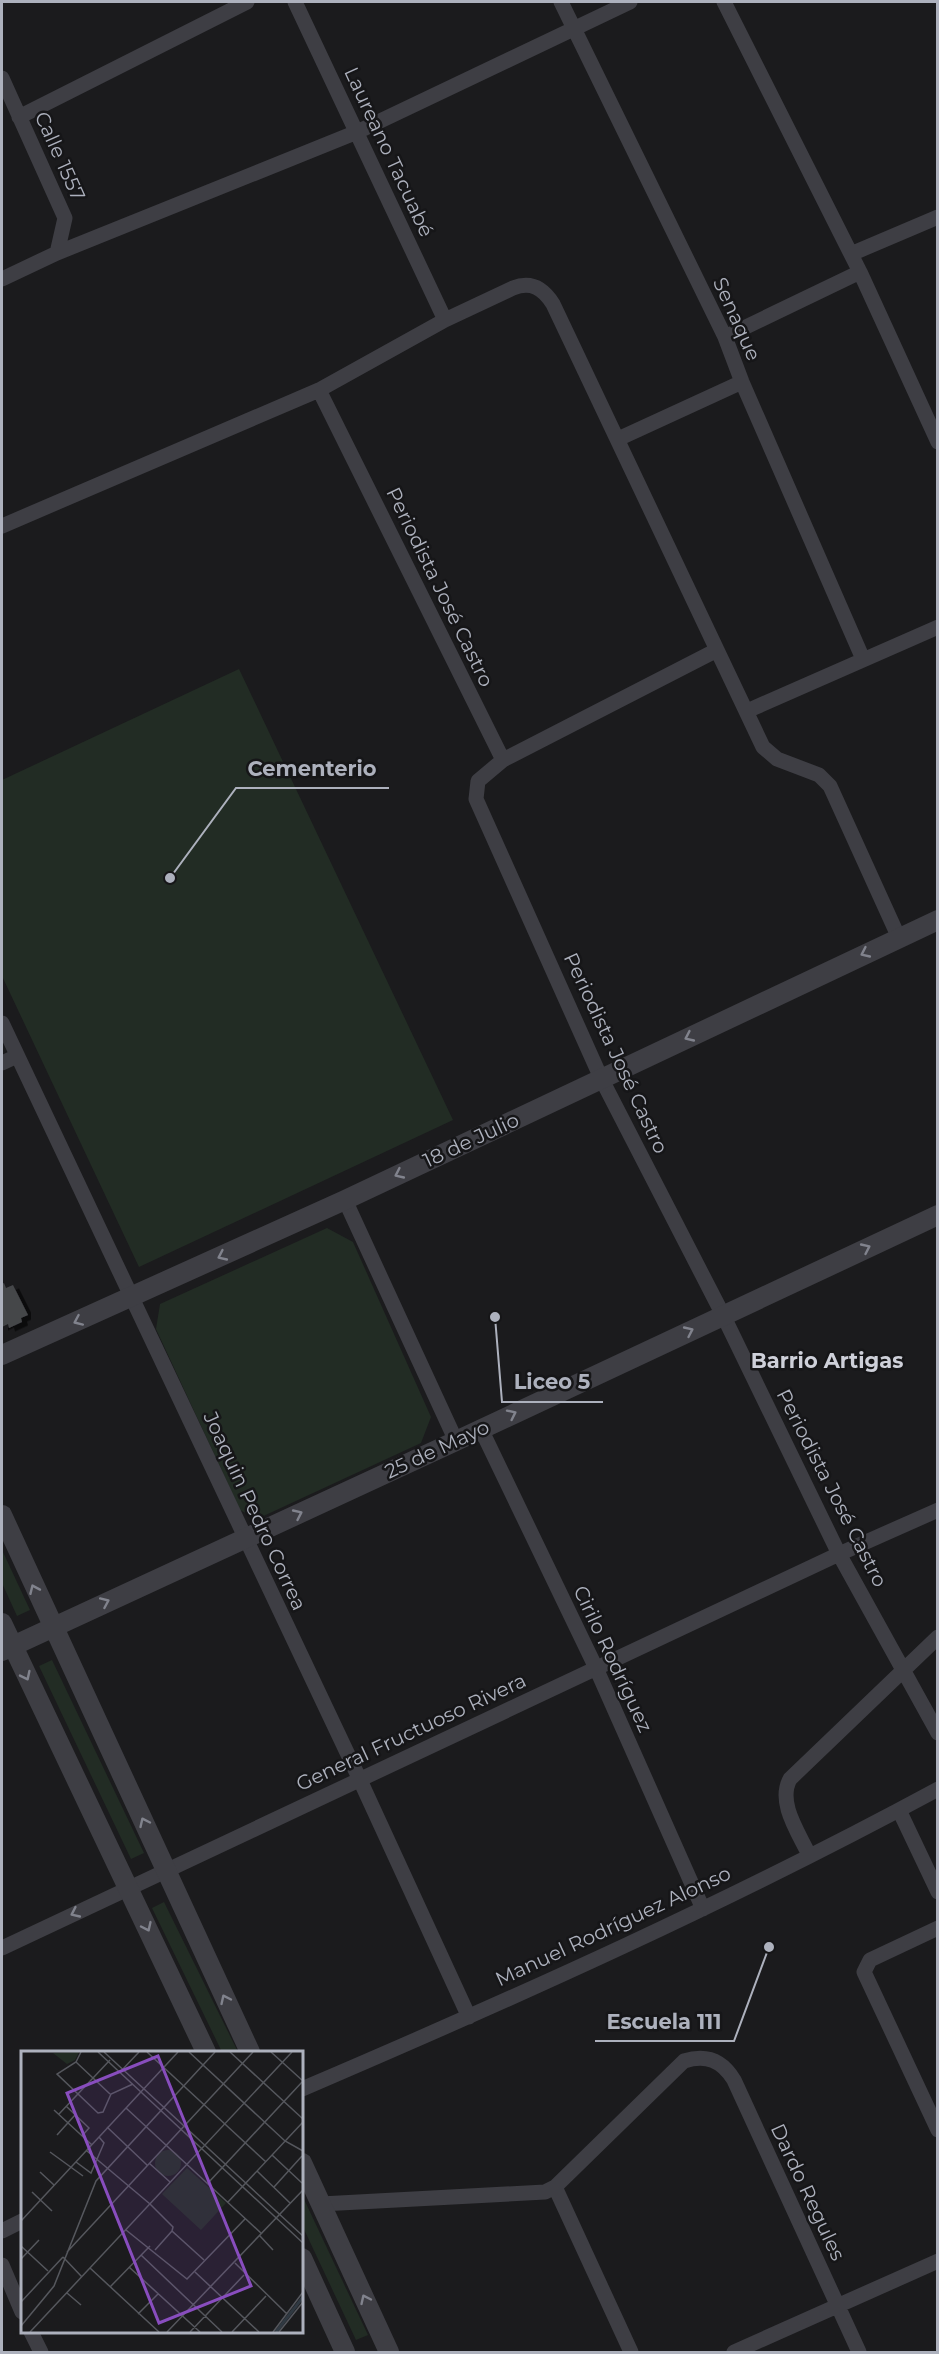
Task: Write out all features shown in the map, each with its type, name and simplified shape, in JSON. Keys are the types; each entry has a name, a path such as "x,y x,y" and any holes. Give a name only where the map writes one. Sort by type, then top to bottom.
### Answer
{"street":[{"path":"19,117 247,2"},
{"name":"Laureano Tacuabé","path":"296,2 445,320"},
{"name":"Senaque","path":"561,2 725,337 742,382 863,659"},
{"path":"2,279 57,253 357,132 426,97 630,2"},
{"path":"724,2 860,272 938,442"},
{"name":"Calle 1557","path":"2,78 65,218 57,253"},
{"path":"851,254 938,217"},
{"path":"725,337 860,272"},
{"path":"2,526 319,390 445,320 522,285 535,286 545,292 553,304 763,747 777,759 819,775 830,786 899,938"},
{"path":"618,439 742,382"},
{"name":"Periodista José Castro","path":"319,390 502,760 478,781 476,799 601,1078 723,1315 839,1554 938,1733"},
{"path":"747,711 938,627"},
{"path":"502,760 717,650"},
{"name":"18 de Julio","path":"2,1356 345,1200 938,920"},
{"name":"Joaquin Pedro Correa","path":"2,1023 360,1780 469,2017"},
{"path":"2,1063 17,1056"},
{"path":"345,1200 456,1441"},
{"name":"25 de Mayo","path":"7,1648 938,1215"},
{"name":"Cirilo Rodríguez","path":"481,1429 596,1668 703,1909"},
{"name":"General Fructuoso Rivera","path":"2,1948 839,1554 938,1510"},
{"path":"2,1515 250,2051"},
{"path":"2,1623 7,1648 128,1888 206,2051"},
{"path":"809,1855 786,1803 786,1787 790,1779 937,1639"},
{"name":"Manuel Rodríguez Alonso","path":"303,2089 469,2017 703,1909 938,1789"},
{"path":"898,1810 938,1892"},
{"path":"938,1928 870,1960 864,1972 938,2130"},
{"name":"Dardo Regules","path":"555,2187 684,2061 696,2057 719,2062 728,2069 734,2080 859,2352"},
{"path":"303,2165 387,2352"},
{"path":"321,2204 545,2192 555,2187 631,2352"},
{"path":"2,2231 21,2222"},
{"path":"303,2260 345,2352"},
{"path":"734,2352 938,2261"},
{"path":"2,2265 21,2310"},
{"path":"32,2333 41,2352"}],"shaded area":[{"path":"239,669 453,1120 139,1267 2,976 2,780"},
{"path":"327,1228 353,1242 431,1417 421,1443 257,1519 240,1510 156,1329 160,1304"},
{"path":"2,1550 30,1610 17,1616 2,1583"},
{"path":"52,1660 144,1853 131,1859 39,1666"},
{"path":"164,1902 238,2051 222,2051 152,1908"},
{"path":"303,2197 368,2335 356,2340 303,2227"}],"building":[{"path":"4,1283 6,1288 13,1285 28,1315 21,1318 22,1322 9,1328 8,1324 2,1327 2,1284"}],"place":[{"name":"Cementerio","path":"170,878"},
{"name":"Liceo 5","path":"495,1317"},
{"name":"Escuela 111","path":"769,1947"}],"district":[{"name":"Barrio Artigas","path":"827,1360"}]}
